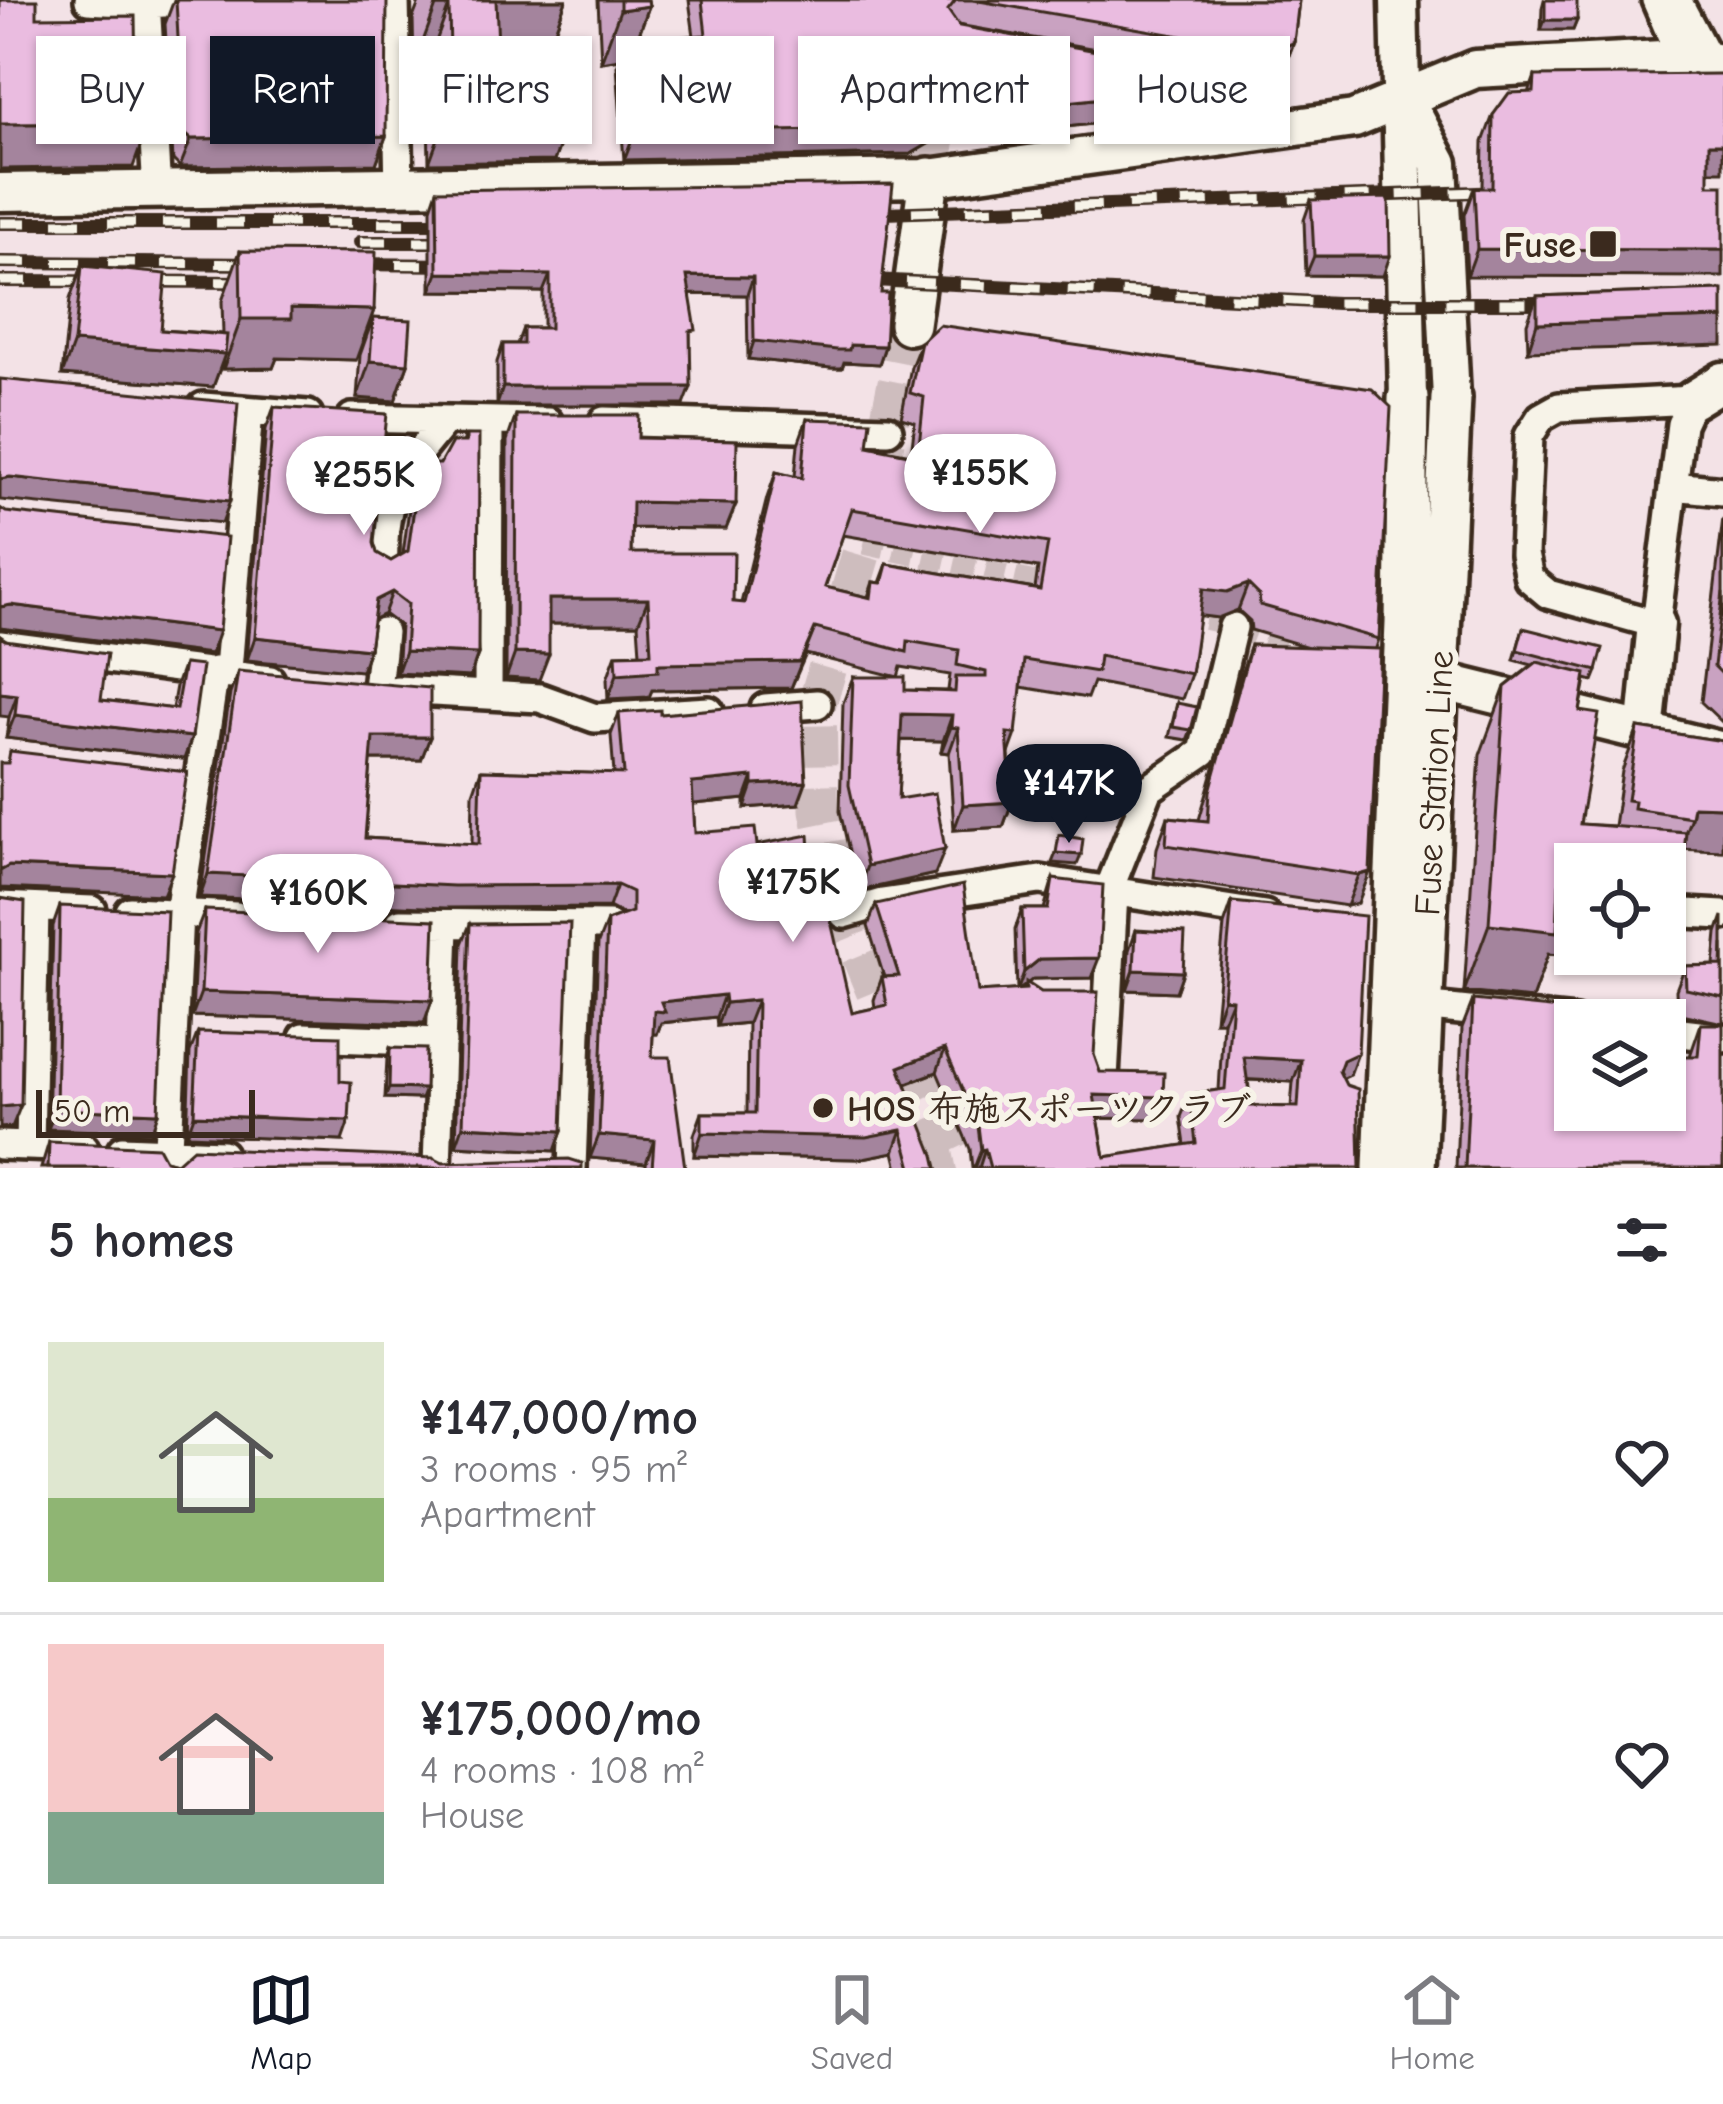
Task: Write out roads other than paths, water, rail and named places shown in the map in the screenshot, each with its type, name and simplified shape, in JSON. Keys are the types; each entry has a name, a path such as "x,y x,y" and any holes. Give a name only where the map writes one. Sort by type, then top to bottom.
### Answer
{"main road":[{"path":"920,326 929,178"},
{"name":"Fuse Station Line","path":"1390,397 1420,675 1421,1006 1415,1168"},
{"name":"Fuse Station Line","path":"1383,1168 1368,1094 1376,921 1420,675 1450,398"}],"street":[{"path":"89,0 215,0"},
{"path":"395,0 399,189"},
{"path":"1390,397 1405,99 1399,0"},
{"path":"1656,0 1704,60"},
{"path":"1677,0 1704,60"},
{"path":"147,2 157,193"},
{"path":"0,192 929,178 1354,119 1475,69 1704,60"},
{"path":"1405,99 1439,164 1450,398"},
{"path":"1645,733 1681,424 1707,391"},
{"path":"1656,625 1548,594 1529,578 1523,554 1529,436 1541,417 1559,407 1707,391"},
{"path":"181,405 443,423 738,423 888,430"},
{"path":"215,671 228,670 225,542 249,411"},
{"path":"384,565 382,522 394,483 443,423"},
{"path":"488,694 489,423"},
{"path":"1672,486 1723,491"},
{"path":"1104,1078 1111,892 1149,789 1203,752 1233,627"},
{"path":"383,632 367,689 540,698 595,718 817,704"},
{"path":"0,658 1,645 297,684"},
{"path":"167,1160 185,1033 179,913 186,778 215,671"},
{"path":"1420,675 1723,751"},
{"path":"844,914 882,903 1040,880 1291,917"},
{"path":"0,906 270,917"},
{"path":"32,1153 35,908"},
{"path":"1686,913 1723,915"},
{"path":"361,922 595,925 572,1168"},
{"path":"437,1164 446,926"},
{"path":"1071,997 1108,996"},
{"path":"1421,1006 1554,1020"},
{"path":"1686,1034 1723,1038"},
{"path":"285,1036 442,1042"},
{"path":"0,1144 32,1153 167,1160 246,1155 245,1168"}],"tunnel":[{"path":"929,178 960,0"},
{"path":"909,324 864,544 817,704 819,810 837,898 879,1000 960,1168"},
{"path":"864,544 1062,588"},
{"path":"1175,613 1226,624 1305,655"},
{"path":"929,1168 958,1162"}],"railway":[{"path":"858,214 1505,191"},
{"path":"0,223 462,223"},
{"path":"360,242 462,242"},
{"path":"0,262 270,264"},
{"path":"342,264 462,265"},
{"path":"852,279 1337,303 1565,303"},
{"path":"0,281 260,282"}],"place":[{"name":"Fuse","path":"1603,244"},
{"name":"HOS 布施スポーツクラブ","path":"823,1108"}]}
